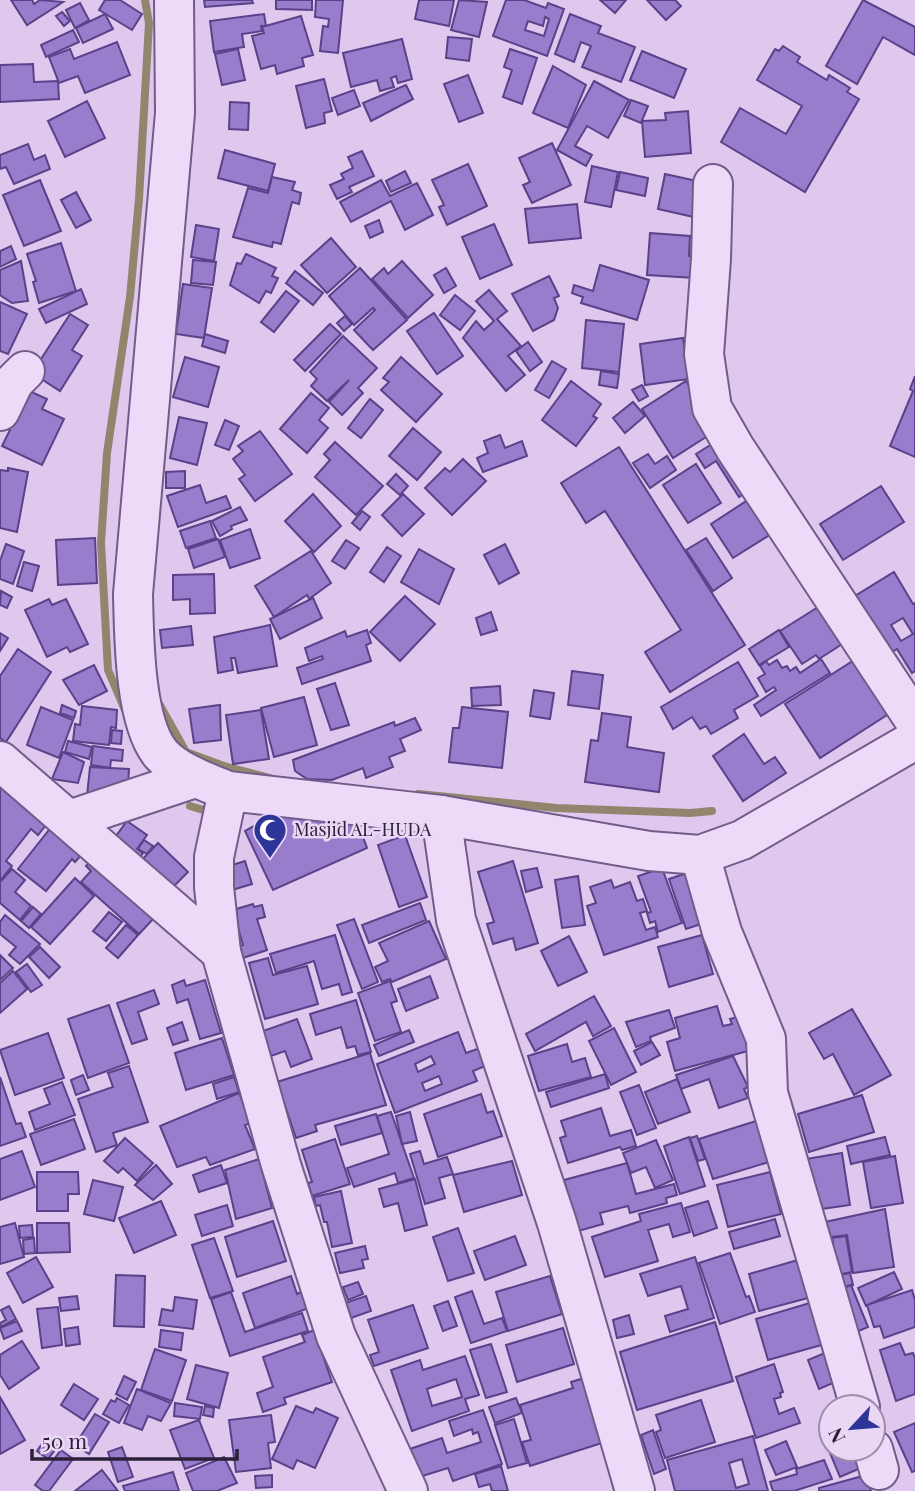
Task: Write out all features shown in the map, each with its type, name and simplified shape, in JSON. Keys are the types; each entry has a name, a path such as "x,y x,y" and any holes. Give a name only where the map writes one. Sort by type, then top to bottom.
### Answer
{"street":[{"path":"174,0 175,113 132,594 135,659 150,730 161,753 211,784"},
{"path":"713,184 704,354 712,408 734,448 915,721"},
{"path":"0,411 14,382 25,371"},
{"path":"69,820 211,784 441,815 649,851 700,855 742,840 915,740"},
{"path":"0,761 221,952"},
{"path":"211,784 214,887 221,952 281,1165 336,1336 408,1491"},
{"path":"441,815 456,920 557,1223 635,1491"},
{"path":"700,855 722,932 766,1040 768,1094 856,1393"}],"building":[{"path":"11,0 32,0 34,4 40,0 63,2 27,25"},
{"path":"105,0 120,0 142,14 132,30 99,10"},
{"path":"204,0 252,0 253,3 205,7"},
{"path":"276,0 312,0 312,10 276,9"},
{"path":"316,0 343,0 338,53 320,51 323,26 328,27 329,19 315,17"},
{"path":"419,0 454,0 449,26 415,19"},
{"path":"459,0 487,2 479,37 451,30"},
{"path":"506,0 524,0 546,8 548,3 564,9 547,56 493,36","holes":["545,17 549,19 544,36 525,30 528,21 543,26"]},
{"path":"600,0 626,0 615,13"},
{"path":"647,0 675,0 681,6 666,20"},
{"path":"863,0 915,27 915,55 883,37 857,84 826,66"},
{"path":"80,3 89,20 75,28 66,10"},
{"path":"62,12 70,21 64,26 56,16"},
{"path":"105,14 113,29 83,43 76,28"},
{"path":"264,14 266,26 261,26 262,31 242,34 244,47 214,52 210,21"},
{"path":"570,14 601,26 598,33 635,47 621,82 582,67 591,46 581,42 574,62 555,54"},
{"path":"301,16 313,55 302,58 304,66 277,74 275,65 261,69 252,36 264,33 262,27"},
{"path":"73,30 79,42 46,57 41,45"},
{"path":"448,37 472,39 469,61 446,58"},
{"path":"402,39 412,79 398,83 396,76 391,78 394,87 380,91 377,80 351,87 343,53"},
{"path":"117,42 130,75 85,93 78,76 59,83 49,57 70,49 74,59"},
{"path":"783,46 800,57 797,62 827,80 829,75 850,88 847,92 859,99 805,192 721,142 740,108 786,134 802,106 757,80 775,49 779,51"},
{"path":"238,49 245,80 222,85 215,54"},
{"path":"510,49 537,58 522,104 503,97 512,70 504,67"},
{"path":"642,51 686,69 674,98 630,80"},
{"path":"33,64 34,82 58,81 59,99 0,102 0,65"},
{"path":"553,66 586,85 568,128 533,113"},
{"path":"468,75 483,113 459,122 444,84"},
{"path":"324,79 332,111 324,113 325,123 306,128 296,86"},
{"path":"594,81 629,100 608,138 587,126 575,146 592,155 586,166 557,150"},
{"path":"406,85 413,99 371,121 363,103"},
{"path":"354,90 360,106 338,115 332,98"},
{"path":"631,100 648,106 641,123 624,116"},
{"path":"87,101 105,138 65,157 48,121"},
{"path":"230,102 249,103 248,130 229,129"},
{"path":"688,111 691,153 645,157 642,121 666,120 665,113"},
{"path":"552,143 571,185 532,203 523,185 530,182 519,158"},
{"path":"28,144 34,160 45,155 50,169 14,184 6,167 0,169 0,155"},
{"path":"225,150 275,164 268,191 218,178"},
{"path":"362,151 374,176 349,187 352,192 337,199 330,185 344,179 341,174 353,168 348,157"},
{"path":"468,164 487,206 447,225 439,207 444,205 432,180"},
{"path":"592,166 618,172 611,207 585,202"},
{"path":"405,171 411,183 391,192 386,181"},
{"path":"620,172 648,178 645,196 616,190"},
{"path":"665,174 706,183 698,218 658,209"},
{"path":"272,177 295,182 292,190 301,193 299,204 292,202 281,244 273,242 272,247 233,237 248,188 268,193"},
{"path":"40,180 61,231 24,246 3,195"},
{"path":"381,180 390,196 417,183 433,215 405,230 391,201 351,222 340,202"},
{"path":"76,192 91,220 76,228 61,200"},
{"path":"577,204 581,238 529,243 525,209"},
{"path":"379,220 383,232 370,238 365,226"},
{"path":"494,224 512,265 480,279 462,237"},
{"path":"196,225 219,229 214,261 191,257"},
{"path":"650,233 690,236 689,256 696,257 694,278 647,275"},
{"path":"331,238 356,267 327,293 301,265"},
{"path":"61,243 76,291 39,303 33,282 36,281 27,254"},
{"path":"11,246 16,259 0,267 0,251"},
{"path":"246,254 276,268 272,276 278,278 271,293 266,291 259,303 230,285 237,263 241,264"},
{"path":"193,260 216,262 213,285 191,283"},
{"path":"21,261 28,301 12,303 0,295 0,270"},
{"path":"402,261 433,295 408,318 372,279 384,268 388,274"},
{"path":"600,265 649,280 637,320 581,303 583,297 572,293 574,285 593,291"},
{"path":"360,268 407,320 373,350 354,330 375,310 373,308 354,325 329,296"},
{"path":"446,268 456,286 444,293 434,275"},
{"path":"295,271 323,293 313,305 286,283"},
{"path":"549,276 559,296 554,298 558,308 554,320 533,331 512,294"},
{"path":"183,284 212,288 204,338 176,334"},
{"path":"81,289 87,304 46,323 39,309"},
{"path":"489,290 507,311 497,319 521,346 508,356 525,375 506,391 463,338 476,321 484,330 494,321 476,301"},
{"path":"286,291 299,301 274,332 261,322"},
{"path":"455,295 475,311 460,330 440,315"},
{"path":"0,302 27,314 8,354 0,351"},
{"path":"434,313 463,356 437,374 407,331"},
{"path":"70,314 88,325 72,350 82,356 60,391 32,373"},
{"path":"345,316 352,324 344,331 337,323"},
{"path":"586,320 624,324 619,372 582,368"},
{"path":"330,324 341,334 305,371 294,360"},
{"path":"205,334 228,341 225,353 202,346"},
{"path":"343,336 377,368 358,388 363,393 342,415 329,402 349,380 327,401 311,386 317,379 310,372"},
{"path":"683,338 689,379 645,385 640,344"},
{"path":"528,342 542,362 530,371 516,351"},
{"path":"185,357 219,367 208,407 173,397"},
{"path":"401,357 442,394 416,422 381,390 389,382 383,378"},
{"path":"552,361 566,369 549,398 535,390"},
{"path":"601,371 619,374 617,388 599,385"},
{"path":"915,376 915,457 890,446 913,391 910,389"},
{"path":"571,381 601,404 593,416 597,418 576,446 542,420"},
{"path":"686,381 717,430 673,458 642,409"},
{"path":"642,385 648,396 639,401 632,390"},
{"path":"18,386 47,399 42,409 64,419 42,465 2,446 10,430 0,425"},
{"path":"311,393 329,408 319,420 328,428 307,453 280,429"},
{"path":"370,399 383,410 361,438 348,428"},
{"path":"633,402 645,416 625,433 613,418"},
{"path":"179,417 207,423 197,465 170,458"},
{"path":"225,420 239,426 229,450 215,445"},
{"path":"413,428 441,452 417,480 389,456"},
{"path":"260,431 292,474 255,501 239,479 245,475 233,459 243,451 238,446"},
{"path":"500,435 505,448 522,441 527,456 483,472 477,458 488,453 484,441"},
{"path":"723,437 755,486 739,497 716,461 705,468 696,454"},
{"path":"335,442 383,486 356,515 315,477 330,460 324,454"},
{"path":"619,447 745,645 670,692 645,652 681,630 605,511 586,523 561,483"},
{"path":"648,454 655,464 667,456 676,470 650,488 633,463"},
{"path":"463,459 486,481 452,515 425,488 445,468 450,472"},
{"path":"696,464 721,503 688,523 663,485"},
{"path":"8,468 28,472 17,532 0,528 0,470 8,471"},
{"path":"185,471 185,488 166,488 166,472"},
{"path":"396,474 408,486 400,495 387,484"},
{"path":"200,485 206,503 226,496 231,508 178,527 167,496"},
{"path":"881,486 904,522 843,560 820,524"},
{"path":"313,494 341,526 314,552 285,521"},
{"path":"403,494 424,514 402,536 382,515"},
{"path":"754,496 776,531 733,558 711,524"},
{"path":"240,507 247,520 231,526 232,529 220,536 212,521"},
{"path":"362,511 370,517 360,530 352,523"},
{"path":"210,521 216,538 186,548 180,531"},
{"path":"250,529 260,558 230,568 220,540"},
{"path":"95,538 97,583 58,585 56,540"},
{"path":"706,538 732,578 713,591 686,550"},
{"path":"218,539 225,557 194,568 188,549"},
{"path":"346,540 359,548 345,569 332,561"},
{"path":"6,544 24,551 13,584 0,579 0,561"},
{"path":"505,544 519,573 499,584 484,555"},
{"path":"387,547 401,556 384,582 370,572"},
{"path":"419,549 454,569 439,604 401,582"},
{"path":"311,551 331,583 309,599 307,595 274,617 255,586"},
{"path":"24,562 39,566 32,591 17,586"},
{"path":"894,572 913,604 915,603 915,671 912,673 897,649 883,657 855,596","holes":["903,618 913,634 901,641 891,625"]},
{"path":"214,574 215,613 190,614 190,599 173,600 173,575"},
{"path":"1,591 12,597 7,608 0,605"},
{"path":"405,596 435,624 400,661 370,632"},
{"path":"313,598 322,618 280,639 270,619"},
{"path":"49,599 52,605 66,599 88,644 70,652 67,647 47,657 25,610"},
{"path":"826,602 850,639 819,659 816,655 802,664 780,631"},
{"path":"491,612 497,630 481,635 476,618"},
{"path":"270,625 277,666 238,673 235,658 231,658 233,670 218,673 214,637"},
{"path":"191,626 193,645 162,648 160,630"},
{"path":"367,630 371,643 366,645 371,661 302,684 297,668 323,659 322,656 309,661 305,648 345,631 347,637"},
{"path":"779,630 789,647 759,665 749,649"},
{"path":"0,633 8,638 0,651"},
{"path":"18,649 51,672 6,742 0,738 0,676"},
{"path":"867,652 901,706 820,758 785,704"},
{"path":"821,659 830,673 761,716 754,705 776,690 774,687 766,692 758,678 765,674 760,666 766,661 769,665 777,660 782,668 787,666 790,671 796,667 800,673"},
{"path":"738,662 758,696 734,710 738,718 711,734 706,726 700,729 692,717 673,729 661,707"},
{"path":"94,665 107,691 79,705 63,680"},
{"path":"572,671 603,675 599,709 568,705"},
{"path":"335,683 349,725 331,730 317,689"},
{"path":"500,686 501,705 472,706 471,688"},
{"path":"534,690 554,693 550,719 530,716"},
{"path":"304,697 317,745 274,757 261,708"},
{"path":"62,705 76,711 74,718 60,713"},
{"path":"220,705 221,740 194,743 189,709"},
{"path":"82,706 117,710 116,728 111,727 109,745 73,741 75,724 80,725"},
{"path":"41,707 73,720 59,758 27,745"},
{"path":"462,707 508,712 502,768 449,762 453,728 459,728"},
{"path":"261,710 269,759 233,764 226,715"},
{"path":"602,713 631,717 627,747 664,753 659,792 585,782 591,740 598,741"},
{"path":"415,718 421,730 400,739 405,751 389,757 393,767 366,778 363,768 332,780 307,779 295,771 293,760 394,722 395,726"},
{"path":"112,730 122,731 121,744 111,743"},
{"path":"744,734 764,764 775,757 786,773 743,801 713,756"},
{"path":"68,741 92,747 89,759 65,752"},
{"path":"93,746 123,750 122,761 111,760 110,768 91,765"},
{"path":"63,752 84,762 78,783 52,779"},
{"path":"90,767 129,769 127,799 87,796"},
{"path":"0,782 49,821 38,835 31,829 6,861 12,866 0,881"},
{"path":"288,807 331,816 336,827 356,818 367,848 273,890 245,831"},
{"path":"127,821 147,835 137,849 143,853 134,866 108,847"},
{"path":"53,825 85,851 75,862 72,859 46,891 18,869"},
{"path":"405,835 427,897 399,907 378,845"},
{"path":"144,840 153,846 147,854 138,849"},
{"path":"158,843 188,872 165,895 135,867"},
{"path":"96,855 155,917 139,934 81,882 91,871 86,866"},
{"path":"245,861 252,884 229,891 223,868"},
{"path":"513,861 538,943 516,950 513,938 493,944 487,924 494,922 478,872"},
{"path":"537,868 542,887 526,892 521,871"},
{"path":"662,868 682,923 658,932 655,921 650,923 647,913 651,912 638,876"},
{"path":"12,869 25,880 15,892 31,906 20,920 0,903 0,882"},
{"path":"690,872 707,922 686,929 669,879"},
{"path":"578,876 585,925 562,928 555,880"},
{"path":"75,878 94,896 50,944 31,927"},
{"path":"611,880 614,888 630,882 637,901 643,899 647,911 640,913 646,930 655,927 658,937 604,955 587,906 596,903 590,887"},
{"path":"420,903 426,920 369,943 362,925"},
{"path":"253,904 254,907 262,905 265,917 257,919 267,950 240,959 236,947 243,945 233,910"},
{"path":"33,907 41,914 29,928 21,921"},
{"path":"109,912 122,922 106,941 93,931"},
{"path":"5,915 40,944 20,964 9,955 16,947 0,934 0,922"},
{"path":"354,919 378,982 362,989 337,925"},
{"path":"429,921 446,959 392,982 390,979 382,982 375,967 388,961 379,943"},
{"path":"126,925 138,935 118,958 106,948"},
{"path":"335,935 352,992 342,995 339,984 322,989 314,961 276,973 270,954"},
{"path":"702,935 713,974 669,987 658,947"},
{"path":"569,936 587,972 558,986 541,951"},
{"path":"40,947 60,967 49,978 29,957"},
{"path":"0,955 13,968 0,980"},
{"path":"268,958 273,975 307,966 318,1004 265,1019 249,963"},
{"path":"27,964 42,985 31,992 16,972"},
{"path":"13,971 27,989 0,1013 0,983"},
{"path":"430,976 438,998 406,1011 398,989"},
{"path":"184,980 186,986 205,980 221,1033 200,1039 188,999 177,1003 172,985"},
{"path":"390,981 397,1001 391,1003 401,1032 375,1041 358,993"},
{"path":"154,990 159,1004 138,1012 147,1039 132,1044 117,1003"},
{"path":"594,996 611,1026 593,1036 586,1022 535,1051 526,1034"},
{"path":"356,1000 371,1052 358,1055 355,1046 347,1048 341,1027 316,1035 310,1014"},
{"path":"109,1005 129,1063 88,1078 68,1019"},
{"path":"717,1006 723,1026 732,1024 730,1019 746,1015 755,1049 675,1071 667,1042 680,1038 675,1018"},
{"path":"852,1009 891,1075 854,1095 833,1054 824,1059 809,1033"},
{"path":"669,1010 675,1028 650,1037 651,1041 636,1047 626,1022"},
{"path":"297,1019 312,1059 291,1067 285,1051 271,1056 263,1031"},
{"path":"182,1022 188,1040 173,1045 167,1028"},
{"path":"614,1028 636,1072 611,1085 589,1041"},
{"path":"409,1030 414,1042 379,1056 374,1045"},
{"path":"458,1032 466,1053 483,1047 490,1064 473,1071 477,1081 395,1113 377,1064","holes":["431,1056 435,1064 418,1072 415,1064","439,1076 442,1084 425,1091 422,1083"]},
{"path":"48,1033 64,1078 15,1095 0,1050"},
{"path":"222,1038 234,1075 186,1090 175,1053"},
{"path":"652,1042 660,1055 641,1065 634,1051"},
{"path":"567,1044 572,1062 585,1058 591,1077 539,1091 528,1056"},
{"path":"370,1053 386,1105 315,1125 317,1131 296,1138 277,1082"},
{"path":"733,1056 748,1087 744,1089 748,1098 719,1108 709,1079 681,1089 676,1075"},
{"path":"129,1066 148,1122 113,1133 117,1145 96,1152 78,1099 113,1087 108,1073"},
{"path":"605,1074 609,1088 551,1107 546,1092"},
{"path":"83,1075 89,1090 76,1095 71,1080"},
{"path":"0,1077 16,1124 21,1123 26,1137 0,1146"},
{"path":"234,1077 239,1092 217,1099 213,1084"},
{"path":"677,1079 690,1112 658,1124 645,1092"},
{"path":"62,1082 75,1115 35,1130 29,1112 50,1104 44,1089"},
{"path":"639,1085 656,1128 637,1135 620,1092"},
{"path":"239,1093 251,1123 245,1125 255,1149 210,1165 206,1157 177,1167 160,1126"},
{"path":"481,1094 487,1113 493,1111 502,1136 438,1157 424,1114"},
{"path":"862,1095 874,1132 809,1152 798,1114"},
{"path":"601,1108 610,1136 631,1130 636,1146 622,1150 620,1147 568,1163 560,1138 566,1136 561,1121"},
{"path":"391,1112 414,1178 398,1183 395,1173 354,1187 347,1168 389,1154 377,1116"},
{"path":"410,1112 417,1141 402,1144 396,1116"},
{"path":"376,1114 382,1133 341,1145 335,1126"},
{"path":"74,1119 85,1149 41,1165 30,1134"},
{"path":"756,1121 769,1162 713,1179 699,1139"},
{"path":"697,1136 705,1159 698,1161 690,1138"},
{"path":"689,1137 705,1186 680,1194 664,1146"},
{"path":"885,1137 890,1155 851,1164 847,1146"},
{"path":"125,1138 153,1163 137,1181 123,1168 118,1173 104,1161"},
{"path":"335,1139 350,1184 312,1196 308,1183 312,1182 302,1150"},
{"path":"656,1140 673,1180 655,1188 646,1167 631,1173 623,1153"},
{"path":"22,1151 35,1187 0,1200 0,1159"},
{"path":"420,1151 424,1164 447,1157 453,1174 439,1178 445,1198 425,1204 410,1154"},
{"path":"842,1153 850,1205 814,1210 806,1159"},
{"path":"895,1156 903,1203 871,1208 863,1162"},
{"path":"259,1159 272,1208 236,1219 225,1170"},
{"path":"512,1161 522,1195 464,1212 453,1175"},
{"path":"627,1163 636,1194 674,1184 677,1195 666,1198 667,1203 630,1213 628,1206 600,1213 603,1224 578,1231 564,1180"},
{"path":"156,1165 172,1184 153,1200 135,1185"},
{"path":"221,1165 227,1183 199,1192 193,1175"},
{"path":"37,1172 78,1172 79,1194 68,1194 68,1211 37,1211"},
{"path":"770,1172 781,1214 728,1227 717,1185"},
{"path":"415,1179 427,1225 405,1231 398,1203 384,1207 379,1189"},
{"path":"93,1180 123,1187 114,1221 84,1214"},
{"path":"341,1191 352,1243 332,1247 327,1222 324,1222 320,1205 316,1206 314,1197"},
{"path":"161,1201 176,1235 134,1253 119,1218"},
{"path":"708,1201 717,1228 694,1236 685,1208"},
{"path":"681,1203 690,1232 673,1237 669,1224 648,1230 658,1261 605,1277 592,1237 641,1221 639,1214"},
{"path":"227,1205 233,1226 202,1236 195,1215"},
{"path":"885,1209 894,1267 853,1273 847,1235 832,1237 832,1241 823,1243 820,1223"},
{"path":"775,1219 780,1236 734,1249 729,1232"},
{"path":"273,1221 286,1261 237,1277 225,1237"},
{"path":"15,1223 24,1257 0,1264 0,1227"},
{"path":"37,1223 69,1223 70,1252 37,1253"},
{"path":"32,1225 33,1237 20,1238 19,1226"},
{"path":"458,1228 474,1273 448,1281 433,1237"},
{"path":"515,1236 526,1265 485,1280 474,1251"},
{"path":"846,1236 852,1272 831,1276 826,1243 833,1242 832,1238"},
{"path":"34,1238 35,1253 24,1254 23,1240"},
{"path":"214,1238 233,1291 210,1298 192,1245"},
{"path":"365,1246 368,1259 362,1260 364,1268 340,1273 335,1253"},
{"path":"730,1253 746,1297 749,1296 755,1312 720,1324 699,1263"},
{"path":"36,1257 53,1287 23,1303 7,1273"},
{"path":"695,1257 714,1318 670,1332 665,1316 688,1309 681,1286 648,1296 640,1274"},
{"path":"798,1260 808,1298 759,1311 749,1274"},
{"path":"894,1272 902,1289 866,1306 858,1288"},
{"path":"850,1273 853,1285 834,1288 831,1277"},
{"path":"116,1275 145,1276 144,1327 114,1326"},
{"path":"291,1276 297,1294 303,1291 309,1308 255,1328 243,1293"},
{"path":"550,1276 562,1314 508,1331 496,1292"},
{"path":"358,1282 363,1294 348,1300 343,1287"},
{"path":"851,1285 868,1327 852,1334 835,1292"},
{"path":"912,1290 915,1300 915,1327 884,1338 880,1326 874,1327 867,1305"},
{"path":"472,1291 484,1324 502,1318 507,1331 471,1343 455,1297"},
{"path":"231,1292 245,1332 302,1313 308,1331 230,1356 211,1299"},
{"path":"77,1296 79,1309 61,1311 59,1298"},
{"path":"366,1296 371,1311 351,1318 345,1303"},
{"path":"175,1297 197,1300 193,1329 159,1325 162,1309 173,1311"},
{"path":"448,1301 457,1326 443,1331 434,1306"},
{"path":"813,1302 825,1344 768,1360 756,1319"},
{"path":"413,1305 428,1348 374,1366 370,1355 379,1352 368,1320"},
{"path":"9,1306 16,1319 1,1327 0,1323 6,1320 1,1310"},
{"path":"58,1307 62,1345 42,1348 37,1309"},
{"path":"629,1315 634,1334 617,1338 613,1320"},
{"path":"17,1321 22,1331 4,1339 0,1328"},
{"path":"715,1322 733,1381 637,1410 620,1352"},
{"path":"78,1327 80,1344 66,1346 64,1329"},
{"path":"563,1328 574,1364 517,1382 506,1345"},
{"path":"161,1330 183,1333 181,1350 159,1347"},
{"path":"314,1330 332,1382 284,1398 286,1404 263,1412 257,1393 273,1387 263,1357 305,1342 302,1335"},
{"path":"22,1341 39,1368 9,1389 0,1375 0,1355"},
{"path":"900,1343 905,1355 913,1353 915,1358 915,1394 896,1401 880,1350"},
{"path":"491,1344 507,1392 486,1398 470,1350"},
{"path":"155,1349 186,1360 172,1401 141,1390"},
{"path":"827,1352 838,1381 819,1389 808,1360"},
{"path":"465,1356 479,1395 465,1399 469,1411 412,1431 391,1370 420,1360 423,1370","holes":["456,1379 462,1397 432,1406 427,1389"]},
{"path":"774,1364 783,1392 780,1393 781,1397 774,1399 779,1414 794,1408 800,1423 756,1438 736,1377"},
{"path":"196,1365 228,1373 219,1408 187,1399"},
{"path":"124,1376 136,1382 127,1400 116,1394"},
{"path":"591,1376 611,1440 530,1466 522,1442 531,1440 520,1405 573,1388 571,1382"},
{"path":"74,1384 98,1399 84,1420 61,1405"},
{"path":"137,1389 171,1403 161,1421 148,1416 142,1430 124,1423"},
{"path":"0,1397 25,1440 0,1454"},
{"path":"117,1398 129,1405 119,1423 103,1414 111,1400 115,1402"},
{"path":"516,1398 522,1413 495,1423 489,1407"},
{"path":"701,1400 715,1442 665,1458 656,1432 661,1430 656,1415"},
{"path":"175,1403 202,1407 200,1419 174,1416"},
{"path":"205,1406 214,1408 213,1417 203,1415"},
{"path":"296,1406 313,1413 316,1408 338,1418 315,1468 297,1460 293,1469 272,1459"},
{"path":"483,1410 502,1464 453,1481 448,1468 416,1478 407,1450 442,1438 447,1453 481,1442 478,1432 473,1434 472,1429 454,1436 449,1421"},
{"path":"95,1414 109,1422 89,1454 75,1445"},
{"path":"271,1415 275,1442 268,1443 271,1468 236,1472 229,1420"},
{"path":"514,1419 527,1463 508,1468 495,1425"},
{"path":"199,1420 214,1458 185,1469 170,1430"},
{"path":"915,1423 915,1471 912,1472 894,1432"},
{"path":"653,1430 666,1469 654,1474 641,1435"},
{"path":"753,1436 768,1491 675,1491 667,1460","holes":["742,1459 749,1484 736,1488 729,1463"]},
{"path":"46,1438 58,1446 48,1459 37,1451"},
{"path":"786,1441 797,1467 776,1475 765,1450"},
{"path":"122,1447 133,1477 118,1482 108,1452"},
{"path":"61,1450 73,1459 49,1491 43,1491 35,1485"},
{"path":"224,1457 237,1483 217,1491 193,1491 186,1473"},
{"path":"817,1462 825,1463 832,1479 794,1491 773,1491 770,1482 797,1474 796,1469"},
{"path":"834,1463 870,1463 870,1464 840,1477"},
{"path":"501,1466 508,1491 492,1491 490,1484 479,1487 475,1474"},
{"path":"102,1470 118,1491 75,1491"},
{"path":"173,1472 179,1491 125,1491 123,1486"},
{"path":"272,1475 272,1487 256,1488 255,1476"},
{"path":"866,1475 871,1491 819,1491 819,1488"}],"waterway":[{"path":"125,710 108,670 101,543 107,453 130,297 139,199 149,23 145,0"},
{"path":"157,700 186,752 224,766 270,778"},
{"path":"418,794 556,808 690,813 712,811"},
{"path":"190,806 210,812 213,809"}],"place":[{"name":"Masjid AL-HUDA","path":"270,860"}]}
